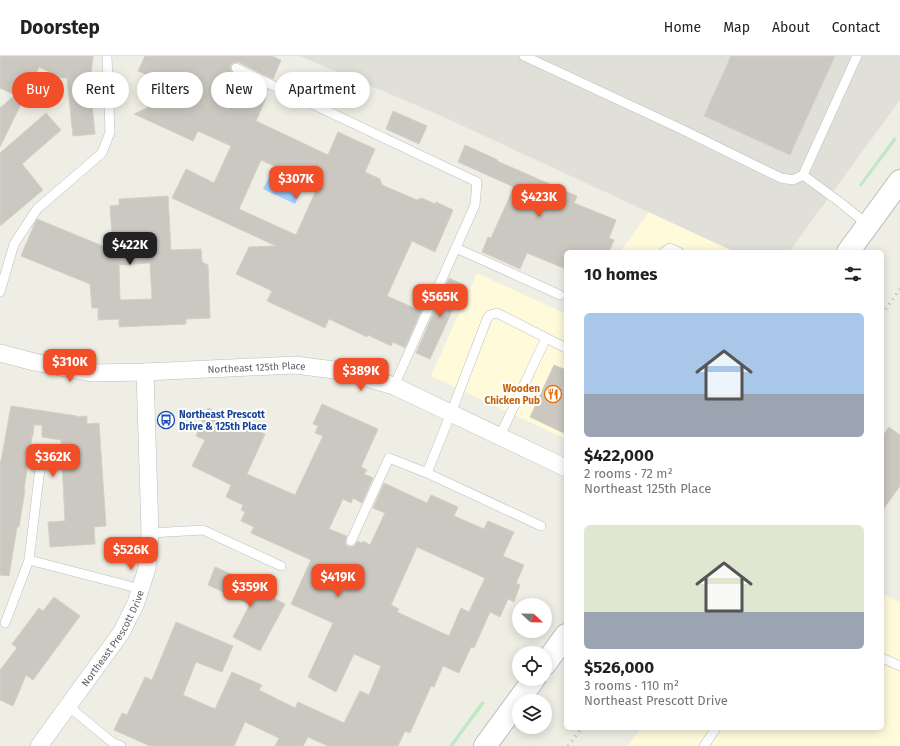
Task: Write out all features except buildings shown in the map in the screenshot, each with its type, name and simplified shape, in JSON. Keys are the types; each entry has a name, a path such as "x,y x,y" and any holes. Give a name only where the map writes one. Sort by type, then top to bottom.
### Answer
{"main road":[{"path":"849,250 900,181"},
{"path":"552,654 564,638"},
{"path":"485,746 529,686"}],"street":[{"name":"Northeast 125th Place","path":"0,353 34,362 92,373 295,365 342,371 394,386 564,467"},
{"name":"Northeast Prescott Drive","path":"38,746 121,633 136,603 141,589 147,568 150,533 145,372"}],"lane":[{"path":"0,292 14,244 37,209 102,153 110,132 107,56"},
{"path":"524,56 679,128 781,178 793,180 803,175 857,56"},
{"path":"236,68 477,182 475,206 394,386"},
{"path":"803,175 842,203 868,225"},
{"path":"456,248 560,295"},
{"path":"427,473 487,319 490,315 498,313 564,347"},
{"path":"500,436 546,338"},
{"path":"5,623 30,560 42,451"},
{"path":"351,541 389,458 427,473 541,526"},
{"path":"150,533 203,530 281,566"},
{"path":"30,560 141,589"},
{"path":"884,659 900,666"},
{"path":"68,706 113,743 121,746"},
{"path":"704,746 715,730"}],"shaded area":[{"path":"300,56 900,56 900,100 790,250 731,250 437,114 370,86 370,72 338,72"},
{"path":"649,212 731,250 621,250"},
{"path":"477,273 564,313 564,438 431,376"},
{"path":"884,594 900,602 900,746 628,746 640,730 884,730"}],"green space":[{"path":"894,137 897,139 861,187 859,185"},
{"path":"482,701 485,703 453,746 449,746"}],"water":[{"path":"271,173 303,188 295,204 263,189"}],"railway":[{"path":"884,311 900,289"},
{"path":"568,746 580,730"}],"place":[{"name":"Wooden Chicken Pub","path":"553,394"},
{"name":"Northeast Prescott Drive & 125th Place","path":"166,420"}]}
